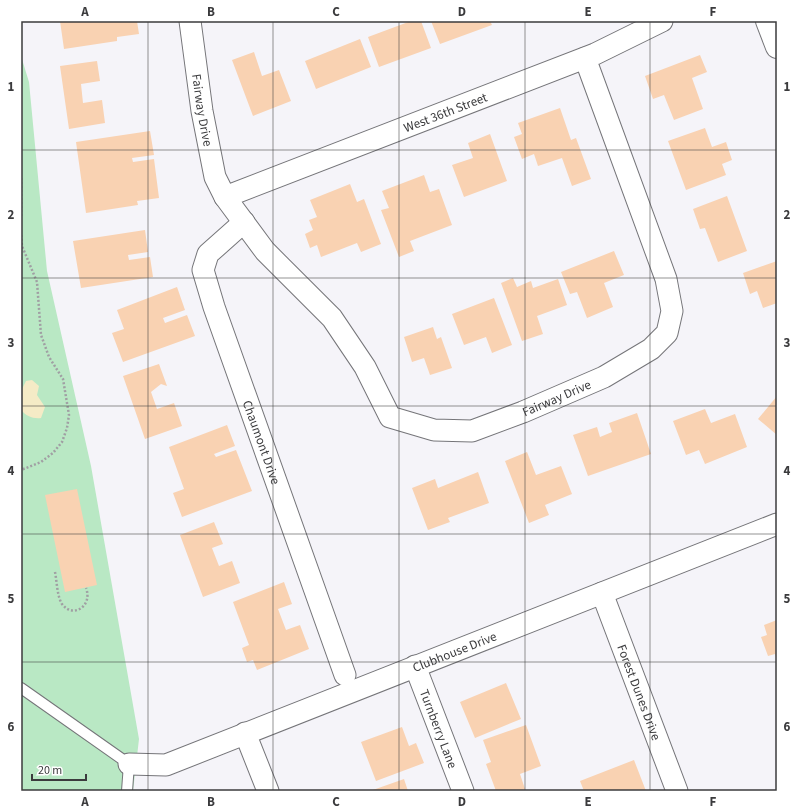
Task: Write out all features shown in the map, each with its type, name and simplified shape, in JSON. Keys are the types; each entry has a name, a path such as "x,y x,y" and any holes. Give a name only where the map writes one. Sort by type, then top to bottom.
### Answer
{"street":[{"name":"Fairway Drive","path":"190,21 202,111 214,172 225,197 265,251 332,318 365,367 390,416 434,430 472,430 523,412 604,378 651,349 667,333 672,311 666,279 585,58"},
{"name":"West 36th Street","path":"225,197 585,58 662,21"},
{"path":"767,21 777,47"},
{"name":"Chaumont Drive","path":"244,222 208,254 203,270 214,307 345,675"},
{"name":"Clubhouse Drive","path":"129,764 166,765 777,524"},
{"name":"Forest Dunes Drive","path":"602,593 677,791"},
{"name":"Turnberry Lane","path":"415,666 463,791"},
{"path":"245,734 268,791"}],"lane":[{"path":"21,688 129,764 127,791"}],"path":[{"path":"21,178 21,216"},
{"path":"21,235 22,246 37,282 41,335 49,357 63,379 69,415 68,428 62,442 53,453 41,462 21,470"},
{"path":"55,572 60,599 66,608 78,610 84,606 88,601 86,588"}],"green space":[{"path":"21,56 29,82 47,271 91,466 139,739 133,791 21,791"}],"sand":[{"path":"32,380 39,386 37,395 45,407 41,418 30,417 21,410 21,391 26,381"}],"building":[{"path":"60,21 137,21 139,34 117,37 117,41 64,49"},
{"path":"411,21 421,21 431,48 379,67 368,37"},
{"path":"431,21 490,21 492,25 440,44"},
{"path":"360,39 371,67 316,89 305,61"},
{"path":"254,52 262,76 279,70 291,101 253,116 232,60"},
{"path":"700,55 707,72 692,78 703,109 674,120 664,95 653,99 645,76"},
{"path":"97,61 100,81 81,84 83,103 102,100 105,123 69,129 60,66"},
{"path":"560,108 571,140 576,138 591,179 572,186 562,158 538,166 534,154 522,159 514,137 522,134 518,123"},
{"path":"705,128 712,147 726,142 732,160 722,164 726,175 686,190 668,141"},
{"path":"150,131 154,155 132,158 133,162 154,159 159,198 137,201 138,205 86,213 76,142"},
{"path":"490,134 507,181 464,197 452,165 473,158 468,143"},
{"path":"424,175 430,192 439,189 452,225 410,241 414,251 399,257 381,210 389,208 382,191"},
{"path":"350,184 357,202 364,199 381,244 361,252 357,243 321,257 317,245 310,248 305,234 313,230 309,220 317,217 310,200"},
{"path":"727,196 747,251 718,262 705,228 700,229 693,209"},
{"path":"145,230 148,252 128,255 129,260 150,257 153,277 81,288 73,241"},
{"path":"614,251 624,275 604,283 613,307 587,318 577,292 570,294 561,272"},
{"path":"777,261 777,303 763,308 757,291 750,294 743,273"},
{"path":"513,278 517,287 531,281 533,288 558,279 567,305 537,316 543,334 522,341 501,283"},
{"path":"177,287 185,310 163,318 165,323 187,315 195,336 123,362 112,333 124,329 117,310"},
{"path":"494,298 512,345 492,353 486,337 464,345 452,314"},
{"path":"433,327 437,339 441,337 452,368 430,375 424,358 412,362 404,337"},
{"path":"159,364 167,386 161,384 151,392 157,409 174,403 182,426 145,439 123,376"},
{"path":"777,396 777,435 758,419"},
{"path":"705,409 711,423 735,414 747,447 705,464 699,450 686,455 673,421"},
{"path":"637,413 651,454 588,476 573,435 597,427 600,437 612,432 609,423"},
{"path":"227,425 235,446 214,454 216,457 236,450 252,491 182,517 173,493 184,489 169,447"},
{"path":"527,452 536,475 561,466 572,494 545,505 549,515 529,523 505,461"},
{"path":"478,472 489,503 448,518 450,522 428,530 412,488 435,479 438,488"},
{"path":"77,489 97,585 65,592 45,495"},
{"path":"214,522 223,544 212,548 219,566 232,561 240,583 203,597 180,535"},
{"path":"284,582 292,604 278,609 286,630 300,625 309,649 257,670 253,660 247,662 242,648 249,645 233,602"},
{"path":"777,620 777,660 775,654 768,656 761,637 767,635 764,625"},
{"path":"506,683 521,719 475,738 460,702"},
{"path":"526,725 541,766 520,774 525,789 521,791 496,791 486,764 491,762 483,740"},
{"path":"402,727 409,746 416,743 424,763 376,781 361,742"},
{"path":"634,760 646,791 584,791 580,781"},
{"path":"404,779 408,791 370,791"}]}
